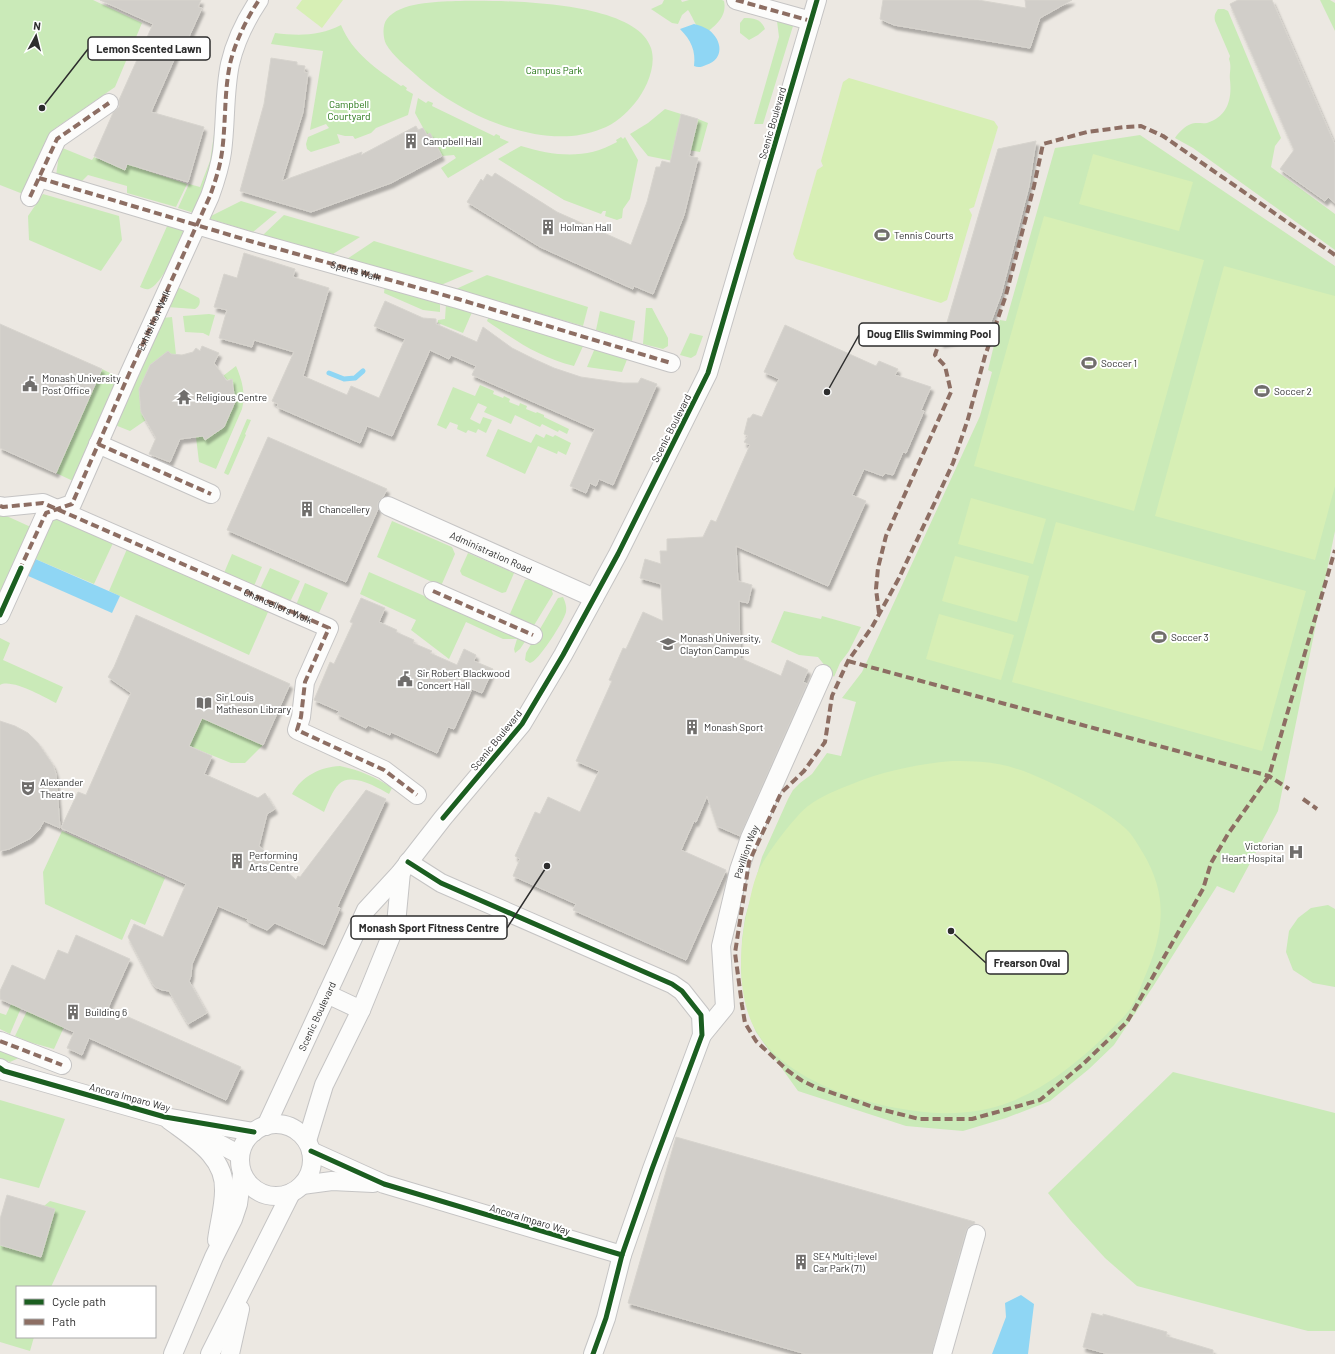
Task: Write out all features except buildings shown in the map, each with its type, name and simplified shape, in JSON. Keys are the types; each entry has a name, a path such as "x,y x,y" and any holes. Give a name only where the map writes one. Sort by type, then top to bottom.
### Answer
{"street":[{"name":"Exhibition Walk","path":"52,511 72,504 212,189 221,158 224,135 226,89 230,62 251,12 259,0"},
{"path":"736,0 811,22"},
{"name":"Scenic Boulevard","path":"260,1129 327,994 366,910 404,867 522,724 563,655 618,554 708,373 817,0"},
{"path":"30,197 57,139 109,103"},
{"name":"Sports Walk","path":"39,178 458,299 671,363"},
{"path":"98,444 211,494"},
{"name":"Chancellors Walk","path":"0,506 3,507 43,503 52,511 329,628 305,682 301,717 297,730 384,770 416,795"},
{"name":"Administration Road","path":"388,506 594,598"},
{"path":"0,615 21,568 52,511"},
{"path":"433,591 533,635"},
{"name":"Pavillion Way","path":"702,1035 725,1007 721,946 739,870 750,838 824,674"},
{"path":"242,1174 248,1184 257,1191 268,1195 280,1196 296,1189 306,1180 311,1171 312,1161 309,1146 324,1086 360,1010 396,924 404,867 672,984 682,991 701,1015 702,1035 622,1255 606,1318 593,1354"},
{"path":"327,994 360,1010"},
{"path":"0,1041 62,1065"},
{"name":"Ancora Imparo Way","path":"1,1070 165,1117 260,1129"},
{"path":"165,1117 195,1138 212,1154 222,1170 225,1190 214,1257"},
{"name":"Ancora Imparo Way","path":"165,1117 240,1155"},
{"path":"171,1351 233,1219 238,1204 242,1174 240,1155 245,1142 260,1129 278,1124 289,1127 299,1133 309,1146"},
{"name":"Ancora Imparo Way","path":"309,1146 384,1184 622,1255"},
{"name":"Ancora Imparo Way","path":"296,1189 332,1181 384,1184"},
{"path":"210,1354 247,1279 296,1189"},
{"path":"942,1354 976,1234"},
{"path":"230,1354 247,1279"}],"green space":[{"path":"0,0 93,0 142,23 115,87 54,129 23,194 0,185"},
{"path":"302,0 343,0 322,28 296,8"},
{"path":"664,0 681,0 682,2 689,0 722,0 724,1 725,6 721,19 707,32 697,26 688,10 682,15 678,24 672,23 651,9 662,4"},
{"path":"1320,0 1330,0 1335,3 1335,31"},
{"name":"Campus Park","path":"456,1 503,1 564,6 594,12 620,20 640,32 651,48 653,62 646,85 635,103 616,121 601,129 578,135 554,136 528,133 503,126 478,116 434,90 392,53 384,38 385,22 393,13 400,9 419,4"},
{"path":"1218,9 1228,11 1281,138 1275,146 1271,167 1335,214 1335,250 1193,148 1175,138 1189,125 1195,123 1207,123 1220,116 1229,100 1230,56 1215,21 1215,15"},
{"path":"744,18 751,18 759,21 765,29 749,40 740,33 740,23"},
{"path":"777,21 792,23 793,26 763,124 754,124 779,37"},
{"name":"Campbell Courtyard","path":"341,25 352,44 366,60 401,86 403,85 407,88 406,90 413,94 408,115 376,128 371,133 355,139 353,136 337,134 340,143 311,152 307,149 306,144 308,137 329,128 326,124 310,130 323,51 271,44 275,33 292,35 309,34 333,29"},
{"path":"849,78 994,121 998,127 974,207 969,209 972,215 947,300 941,303 796,259 793,254 817,170 823,166 821,161 843,82"},
{"path":"418,98 426,103 428,101 433,103 432,106 494,136 496,134 500,136 500,138 509,142 448,178 441,168 456,158 454,155 442,156 430,134 427,135 415,113"},
{"path":"665,109 681,114 692,142 698,119 708,123 700,152 677,148 673,161 648,156 630,134 648,123"},
{"path":"215,128 219,128 215,156 194,213 178,208 189,184 200,187 210,161"},
{"path":"1140,135 1335,266 1335,531 1278,811 1234,893 1217,886 1114,1045 1089,1069 1050,1101 1006,1118 963,1131 906,1126 798,1091 756,1032 751,1020 742,983 741,969 742,940 745,918 762,857 793,790 812,774 827,753 841,756 856,702 842,698 862,672 980,416 992,372 988,370 1000,320 1006,321 1055,148"},
{"path":"621,137 623,139 625,137 638,160 630,199 623,209 622,218 617,220 605,216 606,211 603,211 601,214 564,200 498,159 521,146 558,154 582,154 605,148 617,142 616,140"},
{"path":"60,147 92,160 94,157 125,170 132,155 140,158 138,168 187,184 176,207 127,193 127,186 88,175 80,183 56,176"},
{"path":"1093,154 1193,182 1179,231 1079,204"},
{"path":"43,194 119,216 122,240 101,271 29,240 28,216"},
{"path":"241,201 277,212 253,232 207,218"},
{"path":"284,215 360,237 333,254 263,235"},
{"name":"Soccer 1","path":"1044,216 1204,260 1134,511 974,466"},
{"path":"168,224 186,230 160,280 149,289 140,287"},
{"path":"374,241 474,271 441,285 347,259"},
{"name":"Soccer 2","path":"1224,266 1335,296 1335,486 1315,560 1155,516"},
{"path":"487,275 588,307 583,326 456,289"},
{"path":"385,285 440,302 440,312 423,310 384,293"},
{"path":"176,286 199,298 200,303 198,307 195,309 167,307"},
{"path":"446,304 473,310 463,333 438,323 438,320 445,319"},
{"path":"646,308 652,308 668,338 668,346 663,349 643,344"},
{"path":"600,311 635,321 632,341 596,330"},
{"path":"215,315 209,336 203,333 185,332 183,316"},
{"path":"489,316 584,344 574,366 549,358 518,342 487,321"},
{"path":"172,317 176,355 172,356 168,351 150,365 139,389 141,412 146,420 130,431 115,425 162,318"},
{"path":"690,333 703,336 696,355 691,358 680,355"},
{"path":"595,348 628,357 622,372 587,367"},
{"path":"236,366 243,387 244,398 242,409 216,469 199,462 196,437 202,436 205,439 224,427 235,402 232,379 227,380 223,376"},
{"path":"102,369 120,378 73,481 56,473"},
{"path":"480,385 494,391 493,394 510,399 509,402 519,406 520,403 527,406 526,409 544,415 544,417 569,429 567,434 559,430 558,432 542,424 540,427 515,415 511,424 484,412 487,407 478,403 470,419 480,424 483,417 492,420 486,433 478,429 476,433 468,430 466,433 457,429 458,425 450,422 446,429 437,425 453,387 475,396"},
{"path":"247,419 251,420 245,434 246,435 228,475 224,473"},
{"path":"498,429 531,443 536,434 544,438 546,434 553,437 555,435 571,443 566,455 558,451 557,454 538,446 525,474 486,456"},
{"path":"971,498 1046,519 1033,564 958,544"},
{"path":"0,513 33,528 0,600"},
{"path":"52,516 113,543 94,584 33,558"},
{"path":"392,521 452,547 455,554 441,586 377,557"},
{"name":"Soccer 3","path":"1056,522 1306,591 1262,751 1012,682"},
{"path":"127,549 268,612 249,655 109,591"},
{"path":"468,553 514,573 506,592 502,593 462,575 460,571"},
{"path":"232,554 262,567 254,586 224,573"},
{"path":"955,556 1029,576 1017,622 942,601"},
{"path":"270,568 300,581 290,602 260,589"},
{"path":"369,572 526,640 520,649 515,653 514,649 517,639 503,639 466,622 449,659 411,630 416,620 360,594"},
{"path":"530,579 551,588 553,594 533,627 509,616 525,580"},
{"path":"305,583 328,593 318,615 296,605"},
{"path":"563,597 566,604 566,612 564,617 556,632 539,656 530,663 525,660 526,653 558,598"},
{"path":"784,611 821,619 822,616 861,627 849,651 840,663 834,677 818,657 799,655 771,642"},
{"path":"939,614 1014,635 1001,680 926,659"},
{"path":"0,638 10,643 3,660 63,687 56,703 19,686 12,684 0,685"},
{"path":"202,718 263,745 245,763 231,763 189,746"},
{"path":"952,761 995,763 1019,769 1042,778 1075,795 1114,819 1133,837 1152,870 1160,901 1161,917 1159,933 1150,964 1132,1006 1121,1020 1084,1055 1049,1082 1010,1102 993,1108 975,1111 938,1113 914,1111 862,1100 836,1091 811,1079 788,1065 769,1049 755,1029 749,1015 742,984 741,951 752,889 760,867 780,838 802,811 818,799 876,775 913,766"},
{"path":"340,766 367,774 392,788 389,794 364,782 357,780 344,781 334,790 324,812 292,794 306,777 325,768"},
{"path":"62,831 165,878 145,925 131,919 122,940 45,904 43,872"},
{"path":"1328,905 1335,909 1335,987 1313,983 1293,970 1286,952 1289,931 1298,918 1311,908"},
{"path":"11,1004 21,1008 10,1034 0,1029 0,1013 6,1015"},
{"path":"27,1011 64,1027 54,1049 29,1042 15,1036"},
{"path":"0,1047 21,1057 10,1062 0,1058"},
{"path":"1173,1072 1335,1113 1335,1331 1308,1331 1137,1286 1105,1258 1048,1193"},
{"path":"0,1100 65,1119 39,1188 0,1178"},
{"path":"50,1201 86,1211 51,1286 16,1286 16,1338 34,1338 30,1351 0,1342 0,1245 41,1257 55,1209 44,1206"}],"water":[{"path":"694,24 709,30 717,39 720,49 719,54 712,62 700,67 694,66 692,46 680,29"},
{"path":"33,558 120,596 112,613 26,575"},
{"path":"1021,1295 1034,1304 1028,1354 992,1354 1006,1317 1005,1303"}],"waterway":[{"path":"329,373 344,379 355,378 363,371"}],"marked path":[{"path":"19,571 46,513 72,504 210,196 219,169 222,152 230,64 242,30 259,0"},
{"path":"736,0 811,21"},
{"path":"30,197 57,139 109,103"},
{"path":"1335,255 1163,136 1141,126 1087,132 1043,144 1034,186 1006,295 985,356 968,419 953,463 899,578 872,627 848,661 832,696 825,742 804,771 781,793 749,862 735,953 745,1023 756,1041 787,1070 801,1080 815,1087 876,1108 919,1119 972,1119 1040,1100 1083,1064 1127,1022 1203,889 1211,863 1228,834 1269,776 1335,550"},
{"path":"39,178 250,241 458,299 671,363"},
{"path":"879,613 876,589 878,568 886,536 951,392 945,366 935,355 938,346"},
{"path":"98,444 211,494"},
{"path":"0,506 3,507 43,503 329,628 305,682 301,717 297,730 384,770 417,795"},
{"path":"433,591 533,635"},
{"path":"848,661 1269,776 1289,789"},
{"path":"1303,799 1317,809"},
{"path":"0,1041 62,1065"}],"cycle path":[{"path":"443,818 522,724 563,655 618,554 708,373 817,0"},
{"path":"0,615 21,568"},
{"path":"408,862 441,883 672,984 682,991 701,1015 702,1035 622,1255 606,1318 593,1354"},
{"path":"0,1068 4,1071 165,1117 254,1132"},
{"path":"311,1151 384,1184 622,1255"}],"place":[{"name":"Lemon Scented Lawn","path":"42,108"},
{"name":"Campbell Hall","path":"411,141"},
{"name":"Holman Hall","path":"548,227"},
{"name":"Tennis Courts","path":"882,235"},
{"name":"Soccer 1","path":"1089,363"},
{"name":"Monash University Post Office","path":"30,384"},
{"name":"Soccer 2","path":"1262,391"},
{"name":"Doug Ellis Swimming Pool","path":"827,392"},
{"name":"Religious Centre","path":"184,397"},
{"name":"Chancellery","path":"307,509"},
{"name":"Soccer 3","path":"1159,637"},
{"name":"Monash University, Clayton Campus","path":"668,644"},
{"name":"Sir Robert Blackwood Concert Hall","path":"405,679"},
{"name":"Sir Louis Matheson Library","path":"204,703"},
{"name":"Monash Sport","path":"692,727"},
{"name":"Alexander Theatre","path":"28,788"},
{"name":"Victorian Heart Hospital","path":"1296,852"},
{"name":"Performing Arts Centre","path":"237,861"},
{"name":"Monash Sport Fitness Centre","path":"547,866"},
{"name":"Frearson Oval","path":"951,931"},
{"name":"Building 6","path":"73,1012"},
{"name":"SE4 Multi-level Car Park (71)","path":"801,1262"}]}
